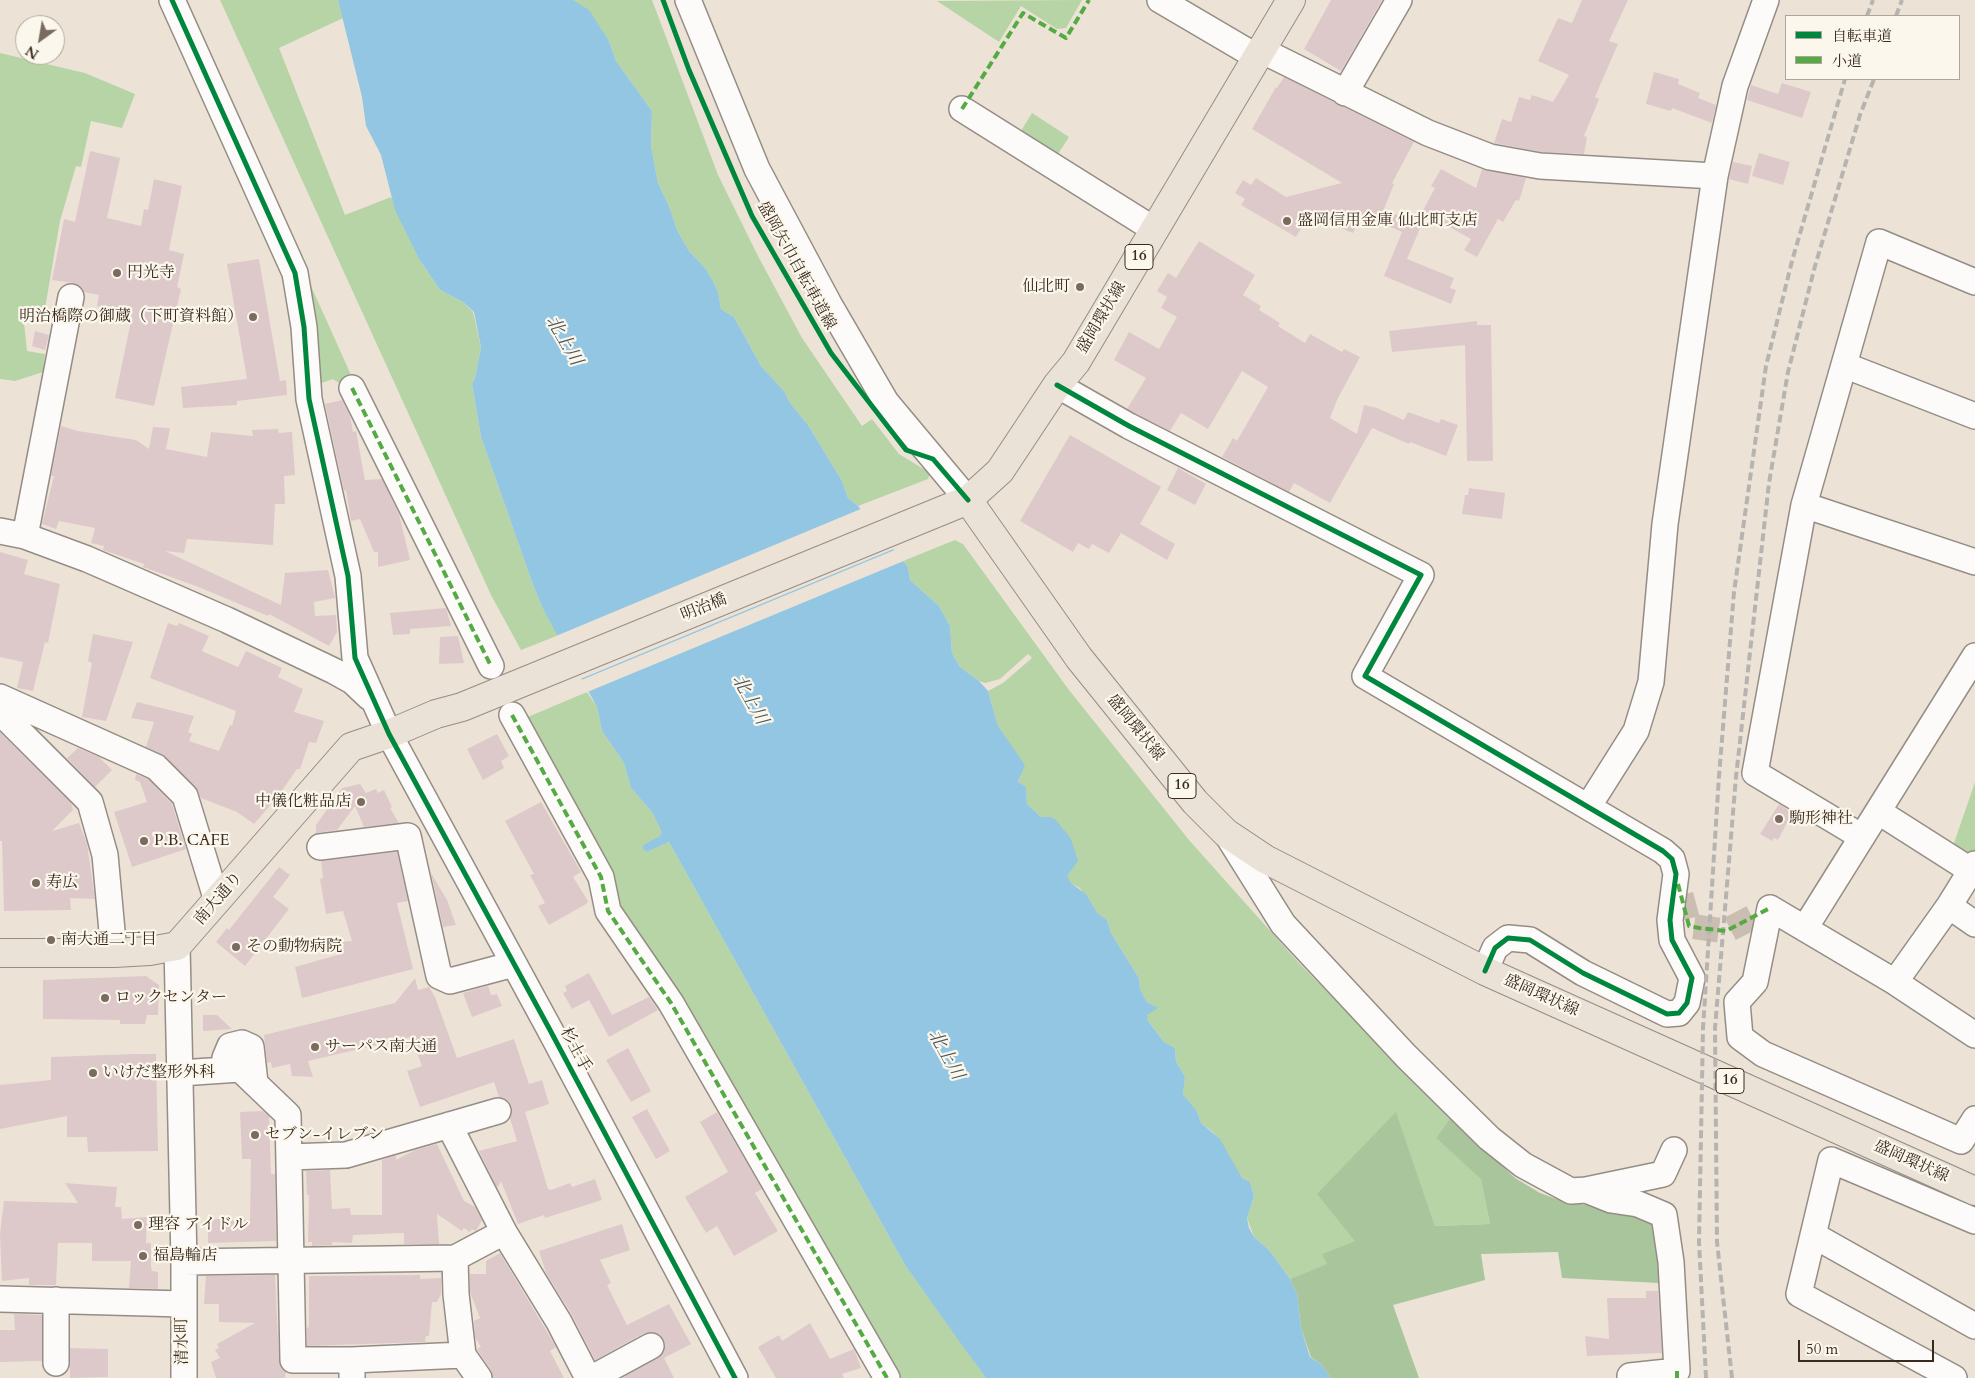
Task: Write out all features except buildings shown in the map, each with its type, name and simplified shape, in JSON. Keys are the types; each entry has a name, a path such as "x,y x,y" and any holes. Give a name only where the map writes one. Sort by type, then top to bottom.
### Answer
{"main road":[{"name":"盛岡環状線","path":"1291,0 1076,362 1057,385 1000,471 956,505 1194,802 1226,833 1265,860 1485,971 1975,1191"},
{"name":"明治橋","path":"389,734 436,714 462,707 956,505"},
{"name":"南大通り","path":"177,946 351,747 389,734"},
{"path":"0,953 150,951 177,946"}],"street":[{"name":"杉土手","path":"172,0 295,273 304,327 309,399 348,576 355,658 389,734 735,1378"},
{"path":"1160,0 1259,54 1428,133 1490,157 1540,166 1715,176"},
{"path":"1345,93 1399,0"},
{"path":"1588,807 1636,731 1651,682 1665,524 1715,176 1735,86 1766,0"},
{"path":"690,3 757,169 829,304 886,402 956,505"},
{"path":"962,109 1155,230"},
{"path":"1862,837 1755,773 1804,505 1879,242 1975,282"},
{"path":"25,536 71,297"},
{"path":"1844,365 1975,416"},
{"path":"1057,385 1130,426 1422,575 1365,676 1663,851 1672,859 1678,884 1670,920 1672,940 1692,978 1687,1003 1679,1013 1667,1014 1592,977 1530,940 1508,938 1495,948 1485,971"},
{"path":"352,388 491,666"},
{"path":"1804,505 1975,562"},
{"path":"0,530 25,536 148,585 334,671 352,681 374,702"},
{"path":"334,671 347,660 353,639"},
{"path":"1805,928 1862,837 1968,683 1975,656"},
{"path":"0,697 156,767 185,796 218,901"},
{"path":"0,706 6,718 90,802 105,855 114,952"},
{"path":"512,715 601,877 608,911 671,1003 887,1378"},
{"path":"1879,812 1972,867 1949,906 1895,982"},
{"path":"1226,833 1283,924 1413,1063 1489,1138 1523,1165 1571,1191 1586,1190 1663,1174 1674,1150"},
{"path":"320,847 408,836 439,976 450,981 514,964"},
{"path":"1949,906 1975,924"},
{"path":"1975,1035 1895,982 1805,928 1761,912 1754,982 1737,1002 1740,1037 1763,1054 1961,1142 1975,1119"},
{"name":"清水町","path":"177,946 184,1262 184,1378"},
{"path":"180,1072 240,1069 288,1115 293,1360 352,1369 463,1355"},
{"path":"289,1157 346,1156 498,1111"},
{"path":"449,1124 504,1232 559,1322 588,1378"},
{"path":"1954,1378 1799,1294 1831,1160 1975,1221"},
{"path":"1586,1190 1611,1200 1638,1204 1664,1215 1671,1262 1677,1371 1630,1376 1630,1378"},
{"path":"184,1262 455,1258 504,1232"},
{"path":"1813,1236 1975,1326"},
{"path":"455,1258 456,1294 463,1355 479,1378"},
{"path":"0,1299 183,1304"},
{"path":"56,1300 56,1362"},
{"path":"592,1378 651,1346"}],"green space":[{"path":"220,0 338,0 343,18 279,48 345,215 391,197 419,259 440,290 463,302 473,312 481,347 472,384 481,437 532,582 543,609 559,635 521,650 491,595"},
{"path":"573,0 652,0 718,175 758,256 802,338 862,426 872,419 899,454 930,473 928,479 858,506 848,498 842,481 808,425 790,403 784,391 761,366 734,317 721,309 718,292 713,281 706,269 689,251 677,230 669,206 658,183 651,146 652,111 616,61 609,41"},
{"path":"1082,0 1066,28 1057,29 1021,6 999,42 937,1"},
{"path":"0,53 15,57 15,65 51,65 85,73 135,94 122,128 91,121 81,167 76,166 60,221 43,320 24,323 27,351 45,354 43,372 15,381 0,379"},
{"path":"1032,113 1069,137 1058,154 1021,131"},
{"path":"311,286 356,386 349,390 333,379 316,385 305,289"},
{"path":"955,540 963,544 1069,690 1189,840 1298,962 1451,1117 1436,1138 1481,1178 1490,1224 1435,1226 1396,1113 1356,1241 1322,1254 1328,1264 1290,1279 1269,1250 1254,1237 1247,1218 1254,1196 1250,1182 1242,1178 1214,1133 1201,1123 1197,1111 1183,1094 1185,1077 1176,1061 1175,1048 1164,1042 1148,1021 1146,1015 1157,1008 1147,1002 1140,989 1139,978 1111,933 1107,920 1096,913 1080,888 1071,883 1066,876 1051,817 1041,817 1027,804 1026,788 1018,783 1021,774 1008,742 998,726 988,691 1003,683 1032,658 1028,654 1000,679 985,683 979,681 960,667 952,653 950,626 939,606 910,580 908,567 903,561"},
{"path":"587,692 597,707 602,731 624,763 631,788 652,812 663,832 661,836 643,845 647,852 669,842 905,1265 986,1378 897,1378 636,936 620,904 609,872 523,719"},
{"path":"1975,782 1975,853 1952,849"},
{"path":"1396,1112 1435,1226 1490,1224 1481,1179 1436,1138 1451,1117 1515,1178 1540,1193 1565,1202 1630,1211 1642,1216 1652,1225 1657,1238 1659,1283 1562,1278 1558,1252 1481,1254 1485,1280 1393,1305 1419,1378 1331,1378 1321,1364 1311,1357 1301,1328 1297,1294 1290,1279 1327,1264 1322,1254 1355,1241 1317,1194"}],"water":[{"name":"北上川","path":"338,0 573,0 589,10 609,41 616,61 652,111 651,146 658,183 669,206 677,230 689,251 706,269 713,281 718,292 721,309 734,317 761,366 784,391 790,403 808,425 842,481 848,498 858,506 908,567 910,580 939,606 950,626 952,653 960,667 979,681 988,691 998,726 1025,765 1018,782 1026,787 1027,804 1041,817 1051,817 1056,820 1071,839 1078,861 1067,876 1071,883 1086,894 1097,913 1107,920 1111,933 1139,978 1140,989 1147,1002 1158,1008 1147,1015 1148,1021 1164,1042 1175,1048 1176,1061 1185,1077 1183,1094 1197,1111 1201,1123 1220,1139 1242,1178 1250,1182 1254,1196 1247,1218 1249,1228 1254,1237 1269,1250 1290,1279 1297,1294 1301,1328 1310,1357 1321,1364 1331,1378 986,1378 959,1341 905,1265 669,842 647,852 643,849 643,845 660,836 662,832 652,812 631,788 624,763 602,731 597,707 543,609 532,582 481,437 472,384 481,347 474,312 463,302 440,290 419,259 395,210 381,155 366,126 362,97"}],"pier":[{"path":"863,508 896,548 578,680 556,636"},
{"path":"897,549 906,560 585,693 579,681"}],"tunnel":[{"path":"1681,895 1689,926 1726,931 1753,917"}],"railway":[{"path":"1867,15 1873,0"},
{"path":"1896,15 1902,0"},
{"path":"1706,1378 1699,1242 1703,1029 1719,776 1734,592 1766,366 1792,261 1845,80"},
{"path":"1732,1378 1717,1242 1715,1028 1736,777 1769,483 1788,372 1815,266 1860,115 1874,80"}],"marked path":[{"path":"962,109 1023,13 1066,38 1089,0"},
{"path":"352,388 491,666"},
{"path":"512,715 601,877 608,911 671,1003 887,1378"},
{"path":"1678,884 1689,926 1726,931 1770,908"},
{"path":"1677,1371 1677,1378"}],"cycle path":[{"path":"172,0 295,273 304,327 309,399 348,576 355,658 389,734 550,1030 735,1378"},
{"name":"盛岡矢巾自転車道線","path":"663,0 689,70 752,216 831,353 906,450 933,459 968,500"},
{"path":"1057,385 1129,426 1421,575 1365,676 1663,851 1672,859 1676,874 1670,920 1672,940 1692,978 1687,1003 1679,1013 1667,1014 1583,973 1530,940 1508,938 1495,948 1485,971"}],"place":[{"name":"盛岡信用金庫 仙北町支店","path":"1287,221"},
{"name":"円光寺","path":"117,273"},
{"name":"仙北町","path":"1080,287"},
{"name":"明治橋際の御蔵（下町資料館）","path":"253,317"},
{"name":"中儀化粧品店","path":"361,802"},
{"name":"駒形神社","path":"1779,819"},
{"name":"P.B. CAFE","path":"144,841"},
{"name":"寿広","path":"36,883"},
{"name":"南大通二丁目","path":"51,940"},
{"name":"その動物病院","path":"236,947"},
{"name":"ロックセンター","path":"105,998"},
{"name":"サーパス南大通","path":"315,1047"},
{"name":"いけだ整形外科","path":"93,1073"},
{"name":"セブン-イレブン","path":"255,1135"},
{"name":"理容 アイドル","path":"138,1225"},
{"name":"福島輪店","path":"143,1256"}]}
